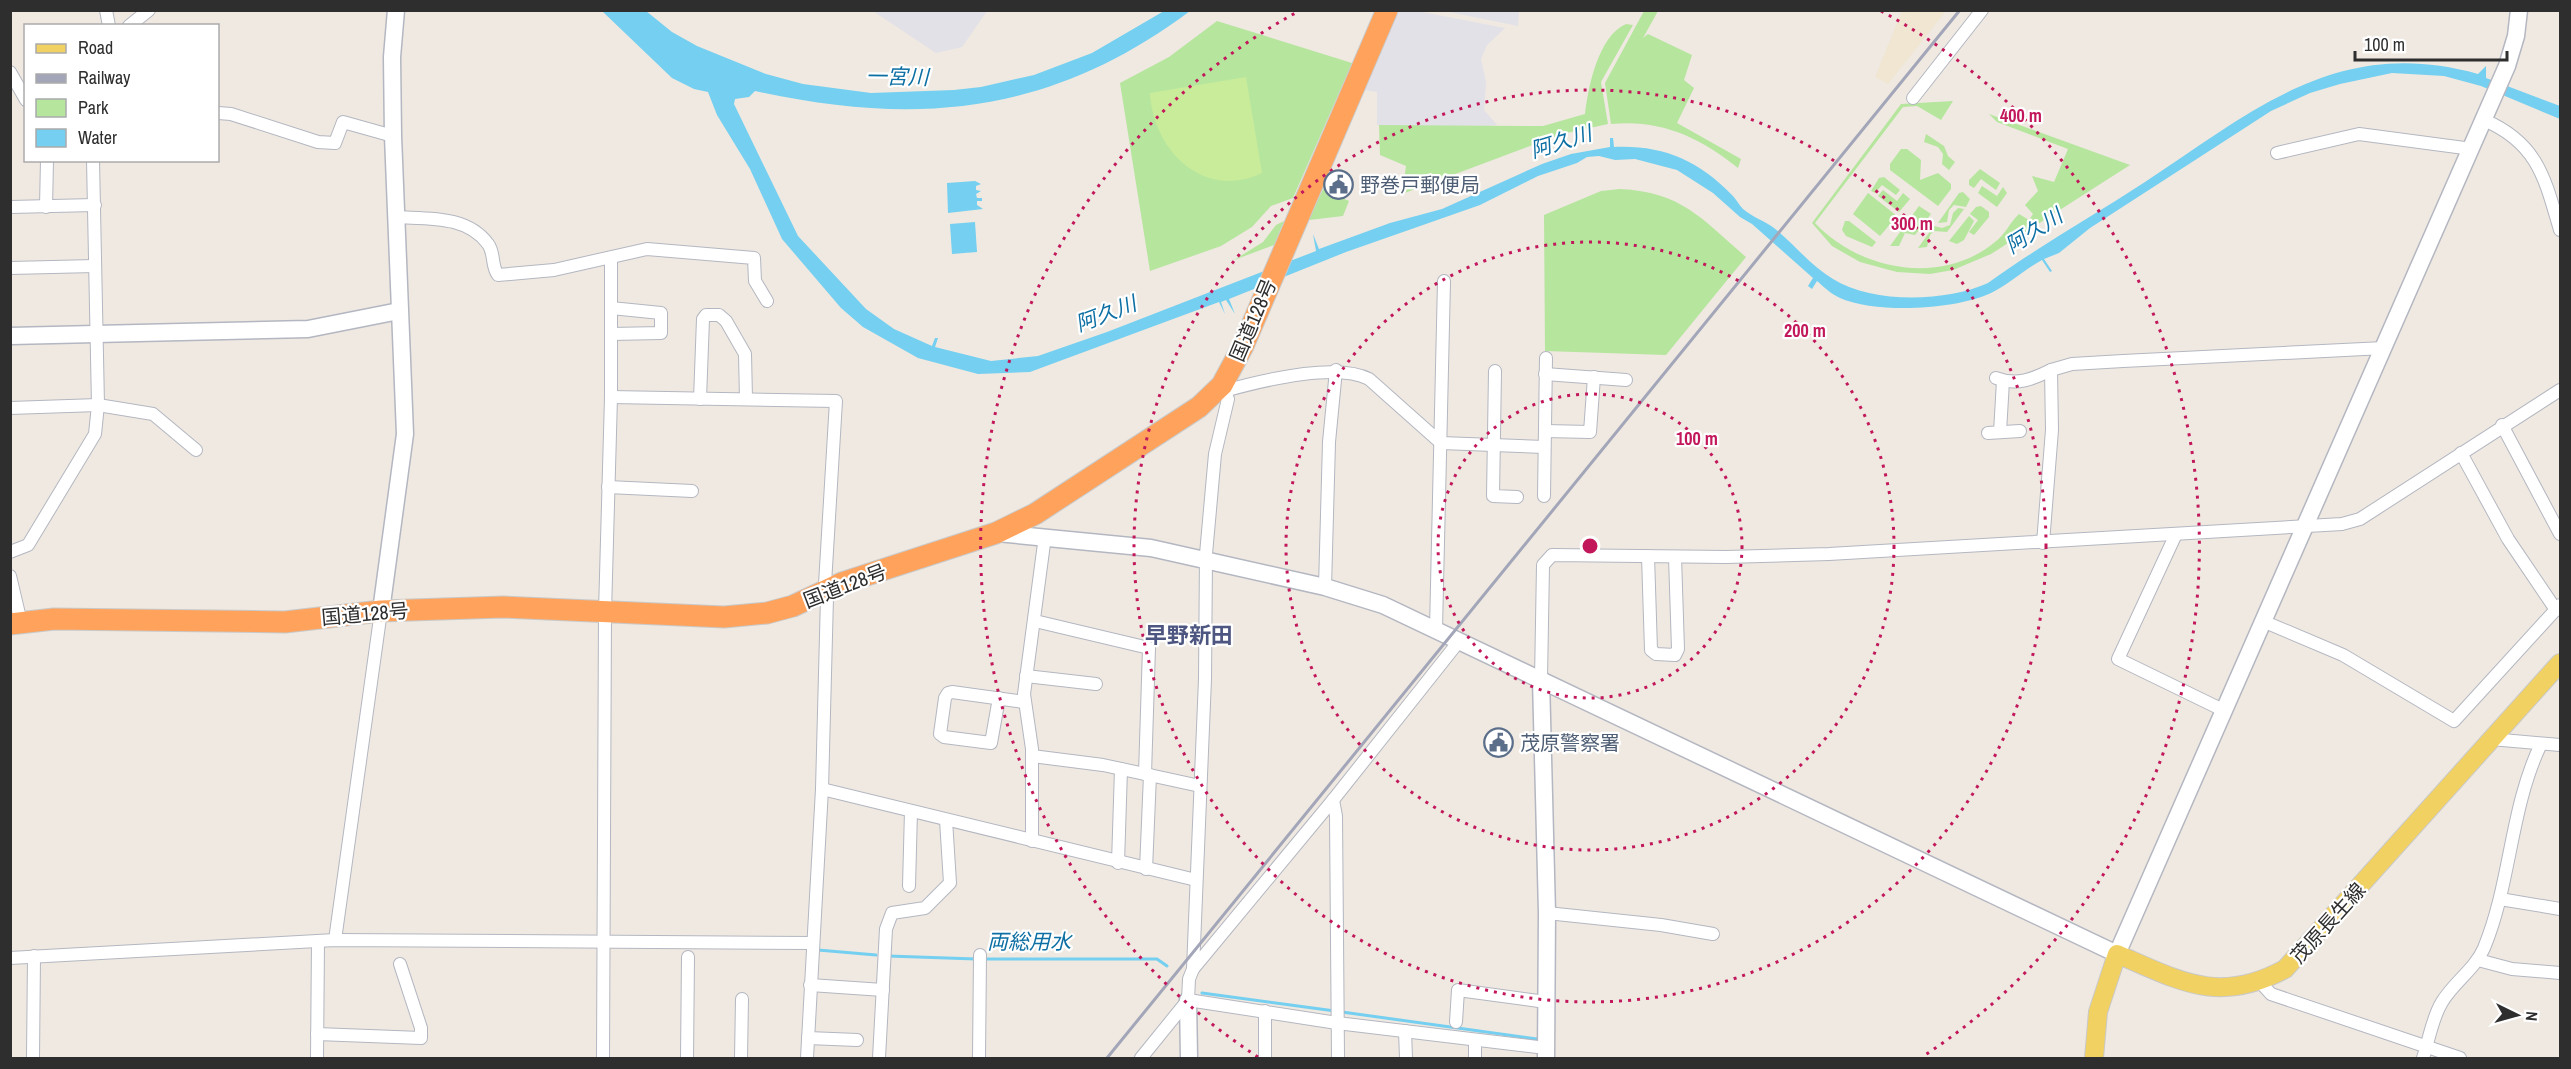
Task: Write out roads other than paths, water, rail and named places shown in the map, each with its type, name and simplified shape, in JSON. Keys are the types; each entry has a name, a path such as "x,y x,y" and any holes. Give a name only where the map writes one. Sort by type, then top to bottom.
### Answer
{"highway":[{"name":"国道128号","path":"17,623 54,619 285,622 381,610 503,606 605,612 746,616 793,606 826,591 996,533 1035,514 1199,407 1223,388 1387,10"}],"main road":[{"name":"茂原長生線","path":"2117,954 2182,982 2211,988 2238,987 2261,982 2285,969 2302,954 2560,663"},
{"path":"2094,1059 2098,1012 2117,954"}],"street":[{"path":"132,24 149,10"},
{"path":"335,940 405,434 393,136 392,57 396,10"},
{"path":"1913,98 1982,10"},
{"path":"996,533 1151,548 1325,587 1383,605 1436,628 2117,954 2472,149 2507,66 2516,36 2518,10"},
{"path":"10,72 24,96"},
{"path":"219,113 231,114 318,142 334,142 343,122 393,136"},
{"path":"2485,118 2517,139 2536,162 2550,191 2560,230"},
{"path":"2277,153 2359,134 2472,149"},
{"path":"46,207 47,162"},
{"path":"10,552 28,545 94,434 98,405 93,162"},
{"path":"10,207 95,205"},
{"path":"396,217 450,221 469,226 490,246 493,269 498,275 554,270 611,259 647,249 756,252 755,281 767,301"},
{"path":"603,1059 605,612 611,397 611,259"},
{"path":"10,268 95,266"},
{"path":"1436,628 1444,281"},
{"path":"611,308 661,313 661,333 611,334"},
{"path":"10,336 308,329 399,311"},
{"path":"700,399 703,319 706,315 719,315 726,321 745,354 746,399"},
{"path":"2020,431 1994,432 2000,380 2028,381 2051,370 2072,364 2384,348"},
{"path":"1544,496 1546,358"},
{"path":"1325,587 1329,442 1336,370"},
{"path":"1193,969 1205,679 1206,560 1215,454 1228,399 1223,388 1336,370 1357,372 1369,379 1441,442 1544,447"},
{"path":"2043,543 2052,430 2051,370"},
{"path":"1495,371 1493,496 1517,497"},
{"path":"1545,374 1626,380"},
{"path":"1545,430 1590,432 1594,377"},
{"path":"1188,1000 1337,1023 1475,1040 1546,1053 1547,913 1541,679 1543,565 1552,555 1829,554 2306,527 2360,519 2502,425 2560,390"},
{"path":"611,397 836,401 826,591 822,789 807,1059"},
{"path":"10,408 98,405 153,414 196,450"},
{"path":"2502,425 2560,534"},
{"path":"2265,622 2343,655 2454,721 2558,607 2508,538 2462,453"},
{"path":"608,487 692,491"},
{"path":"2176,534 2118,659 2225,711"},
{"path":"1032,841 1032,756 1024,702 1044,536"},
{"path":"1648,556 1651,650 1656,654 1675,655 1678,649 1675,556"},
{"path":"10,576 19,614 17,623"},
{"path":"1035,621 1149,648 1146,869"},
{"path":"1189,1059 1188,1000 1189,979 1193,969 1333,800 1460,640"},
{"path":"1026,676 1096,684"},
{"path":"999,698 991,743 944,737 940,734 945,698 948,693 999,698 1024,702"},
{"path":"2491,739 2560,745"},
{"path":"2424,1059 2441,1003 2478,960 2500,899 2515,824 2541,744"},
{"path":"1032,756 1121,769 1200,786"},
{"path":"1118,863 1121,769"},
{"path":"822,789 1118,863 1196,880"},
{"path":"1333,800 1336,816 1338,1059"},
{"path":"909,886 911,812"},
{"path":"879,1059 886,929 892,913 925,908 950,883 946,820"},
{"path":"2500,899 2560,909"},
{"path":"1547,913 1661,925 1713,934"},
{"path":"10,958 335,940 812,943"},
{"path":"316,1059 318,941"},
{"path":"33,1059 34,957"},
{"path":"687,1059 688,957"},
{"path":"979,1059 980,958"},
{"path":"2478,960 2512,969 2560,973"},
{"path":"317,1034 421,1038 421,1028 400,964"},
{"path":"2261,982 2271,994 2460,1059"},
{"path":"810,985 883,990"},
{"path":"1456,1022 1458,990 1546,1002"},
{"path":"741,1059 742,999"},
{"path":"1141,1059 1188,1000"},
{"path":"1265,1011 1265,1059"},
{"path":"1406,1031 1406,1059"},
{"path":"808,1038 857,1040"},
{"path":"1475,1040 1475,1059"}],"water":[{"path":"602,11 646,11 672,32 697,46 766,74 803,84 871,93 954,90 981,87 1034,75 1092,53 1164,11 1190,11 1138,45 1087,72 1035,91 982,103 928,109 873,108 815,102 755,91 749,97 735,99 734,104 798,236 866,309 894,329 932,346 935,338 938,338 935,347 991,361 1038,356 1107,332 1316,251 1313,234 1319,249 1390,223 1442,209 1542,164 1571,154 1610,147 1610,138 1613,138 1614,147 1664,152 1679,157 1706,172 1743,209 1774,228 1817,268 1833,279 1868,293 1910,298 1952,294 1988,283 2223,129 2300,86 2340,72 2383,64 2428,64 2478,74 2486,66 2486,78 2560,106 2560,119 2481,86 2444,76 2392,73 2340,84 2310,93 2271,111 2090,228 2059,253 2044,259 2052,271 2050,272 2042,260 1991,293 1957,303 1915,308 1856,303 1837,296 1817,281 1812,289 1808,286 1813,278 1752,224 1740,217 1713,193 1677,170 1635,159 1615,160 1599,156 1587,157 1577,163 1538,176 1480,205 1346,252 1229,299 1235,314 1226,300 1221,302 1225,314 1219,302 1030,372 978,374 918,358 863,327 841,308 782,239 750,169 717,115 708,92 694,89 672,78"},
{"path":"975,181 981,184 976,186 976,190 981,191 976,194 977,198 982,198 982,201 977,201 977,205 983,209 948,213 947,183"},
{"path":"975,222 977,252 952,254 950,224"}],"waterway":[{"name":"両総用水","path":"818,950 876,955"},
{"name":"両総用水","path":"888,956 976,959"},
{"name":"両総用水","path":"982,959 1157,959 1167,966"},
{"name":"両総用水","path":"1202,993 1335,1011"},
{"name":"両総用水","path":"1342,1012 1537,1039"}],"railway":[{"path":"1107,1058 1960,10"}],"place":[{"name":"野巻戸郵便局","path":"1339,185"},
{"name":"茂原警察署","path":"1499,743"}],"district":[{"name":"早野新田","path":"1189,635"}],"water label":[{"name":"一宮川","path":"897,77"},
{"name":"阿久川","path":"1561,142"},
{"name":"阿久川","path":"2034,231"},
{"name":"阿久川","path":"1106,314"}]}
